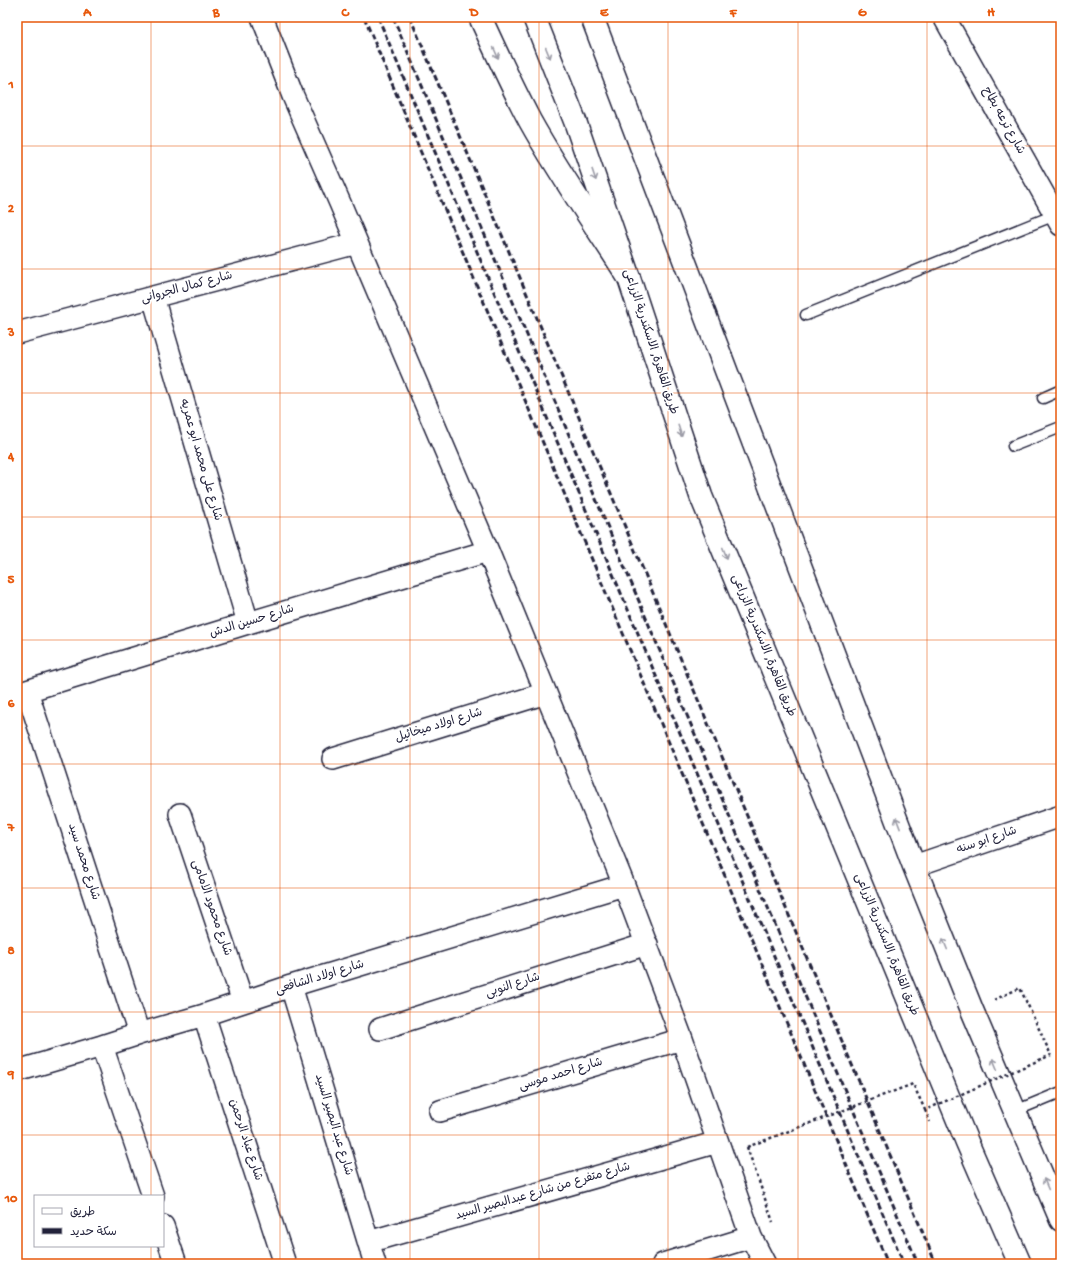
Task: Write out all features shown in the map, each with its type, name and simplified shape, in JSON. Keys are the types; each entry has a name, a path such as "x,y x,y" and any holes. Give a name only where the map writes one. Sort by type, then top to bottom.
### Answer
{"highway":[{"path":"480,17 509,80 531,122 554,162 629,278"},
{"name":"طريق القاهرة, الاسكندرية الزراعى","path":"534,17 575,121 701,496 964,1134 1020,1264"},
{"path":"592,17 914,866 972,1010 1061,1220"}],"street":[{"path":"262,17 293,96 488,551 624,885 682,1039 751,1237 765,1264"},
{"name":"شارع ترعه بطاح","path":"946,17 1058,220"},
{"name":"شارع كمال الجروانى","path":"17,333 357,243"},
{"name":"شارع على محمد ابو عمريه","path":"153,297 248,623"},
{"name":"شارع حسين الدش","path":"22,693 488,551"},
{"name":"شارع محمد سيد","path":"22,693 139,1034"},
{"name":"شارع اولاد ميخائيل","path":"332,759 546,693"},
{"name":"شارع محمود الامامى","path":"180,814 244,1002"},
{"name":"شارع ابو سنه","path":"914,866 1061,816"},
{"name":"شارع اولاد الشافعى","path":"17,1071 204,1015 291,986 624,885"},
{"name":"شارع النوبى","path":"380,1029 647,944"},
{"name":"شارع عبد البصير السيد","path":"291,986 375,1264"},
{"name":"شارع عباد الرحمن","path":"204,1015 285,1264"},
{"name":"شارع احمد موسى","path":"440,1111 682,1039"},
{"path":"102,1046 153,1195"},
{"name":"شارع متفرع من شارع عبدالبصير السيد","path":"368,1242 718,1142"},
{"path":"164,1229 176,1264"},
{"path":"662,1264 751,1237"}],"lane":[{"path":"806,315 1058,220"},
{"path":"1043,398 1061,390"},
{"path":"1013,446 1061,427"},
{"path":"1015,1112 1061,1092"}],"path":[{"path":"775,1228 748,1147 913,1084 925,1110 1051,1055 1020,988"}],"railway":[{"path":"364,17 888,1264"},
{"path":"378,17 904,1264"},
{"path":"393,17 918,1264"},
{"path":"410,17 936,1264"}]}
